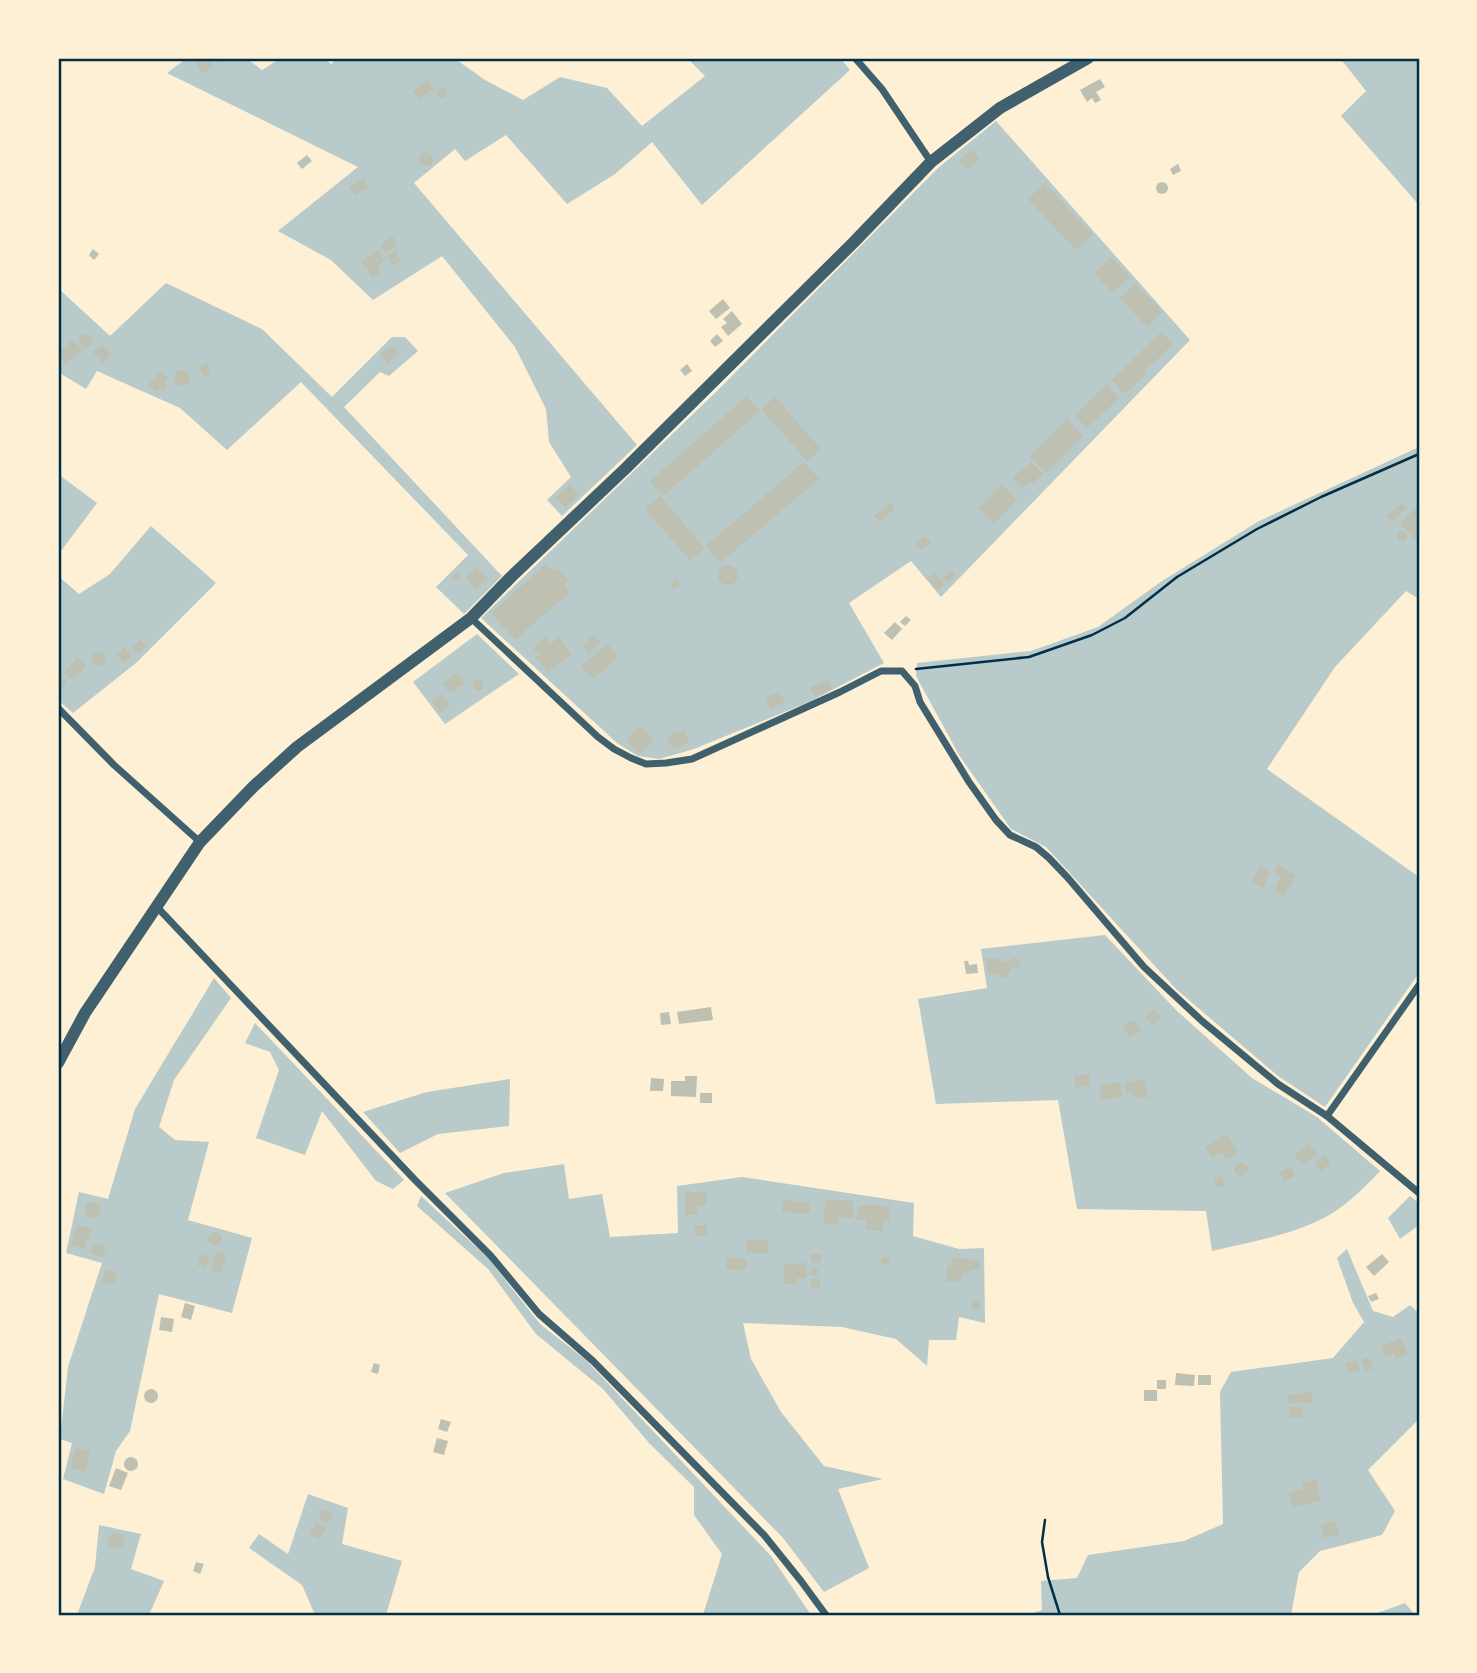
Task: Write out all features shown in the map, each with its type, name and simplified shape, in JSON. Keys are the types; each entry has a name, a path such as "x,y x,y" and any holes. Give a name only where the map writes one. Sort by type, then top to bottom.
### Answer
{"street":[{"path":"855,58 882,89 931,162"},
{"path":"58,1063 85,1013 200,842 254,786 297,747 471,618 854,242 931,162 1000,107 1088,58"},
{"path":"471,618 598,737 631,758 646,764 666,764 692,759 881,671 902,671 915,686 920,702 970,782 996,820 1010,835 1036,847 1049,858 1144,967 1202,1021 1279,1084 1327,1116 1419,1193"},
{"path":"58,708 114,765 200,842"},
{"path":"157,907 406,1171 491,1256 539,1314 593,1361 764,1535 826,1615"},
{"path":"1327,1116 1419,985"}],"path":[{"path":"902,671 1029,657 1092,635 1125,618 1177,577 1257,529 1321,497 1419,454"},
{"path":"1045,1520 1042,1542 1048,1577 1060,1615"}],"shaded area":[{"path":"187,58 246,58 262,70 281,58 324,58 331,64 339,58 454,58 485,80 523,100 560,77 607,88 642,126 705,76 687,58 840,58 850,70 702,205 652,142 615,174 567,204 506,135 465,161 455,149 414,183 637,445 562,516 547,500 571,477 549,442 546,409 515,347 442,256 373,300 331,260 278,231 358,167 167,73"},
{"path":"1340,58 1419,58 1419,205 1341,116 1366,91"},
{"path":"996,121 1190,340 941,597 911,561 849,603 884,663 809,702 694,749 659,759 638,756 617,743 481,618 717,391 938,168"},
{"path":"166,283 262,329 332,397 392,337 405,337 418,351 389,376 380,372 344,407 502,576 464,614 436,587 468,555 301,382 227,450 180,408 97,371 86,389 58,372 58,288 110,336"},
{"path":"1419,447 1419,599 1406,591 1335,667 1267,769 1419,877 1419,973 1325,1107 1278,1076 1176,989 1046,847 1011,829 959,755 916,676 917,663 1031,651 1098,627 1162,581 1259,521"},
{"path":"58,474 97,503 58,555"},
{"path":"151,526 216,583 136,663 73,713 58,700 58,576 79,594 110,574"},
{"path":"477,634 519,674 445,724 413,682"},
{"path":"1105,935 1176,1010 1252,1078 1317,1117 1380,1171 1344,1205 1317,1221 1273,1237 1212,1251 1206,1211 1077,1209 1058,1100 936,1104 918,999 987,988 981,949"},
{"path":"214,978 231,998 174,1080 159,1127 175,1140 209,1142 188,1220 252,1238 232,1313 159,1294 130,1431 116,1451 104,1494 63,1479 72,1443 60,1439 68,1367 102,1263 66,1253 79,1192 108,1199 135,1109"},
{"path":"255,1023 404,1180 393,1189 376,1181 322,1111 305,1155 256,1138 279,1070 270,1052 245,1043"},
{"path":"510,1079 509,1126 438,1134 400,1153 363,1112 427,1092"},
{"path":"564,1164 569,1199 602,1194 610,1237 678,1233 677,1186 742,1177 914,1203 913,1236 959,1249 984,1248 985,1323 959,1317 956,1340 929,1340 927,1366 896,1339 842,1327 743,1323 751,1359 781,1412 824,1466 883,1479 838,1489 869,1568 824,1592 783,1538 445,1193 504,1173"},
{"path":"421,1196 488,1258 540,1324 586,1360 771,1556 811,1615 703,1615 722,1554 694,1515 694,1487 650,1444 603,1389 536,1334 488,1269 417,1206"},
{"path":"1410,1196 1419,1203 1419,1225 1400,1239 1388,1218"},
{"path":"1347,1249 1373,1311 1393,1317 1410,1305 1419,1313 1417,1421 1368,1470 1395,1511 1382,1535 1320,1551 1299,1572 1291,1615 1027,1615 1042,1610 1041,1581 1077,1578 1088,1555 1184,1541 1223,1524 1220,1392 1231,1372 1333,1358 1364,1322 1353,1303 1337,1258"},
{"path":"308,1494 348,1508 342,1544 402,1561 386,1615 315,1615 302,1585 249,1548 259,1534 288,1554"},
{"path":"99,1525 141,1534 131,1569 164,1581 149,1615 77,1615 95,1567"},
{"path":"1405,1603 1415,1615 1372,1615"}],"building":[{"path":"207,58 213,68 201,73 196,63"},
{"path":"214,58 225,58 219,63 215,62"},
{"path":"1100,79 1105,87 1096,92 1101,100 1095,103 1092,98 1087,102 1080,90"},
{"path":"427,80 434,88 419,100 413,91"},
{"path":"442,88 446,89 446,97 442,98 438,97 437,93 438,89"},
{"path":"971,149 980,158 967,170 959,161"},
{"path":"423,152 429,152 433,159 429,166 423,166 419,162 419,156"},
{"path":"307,155 312,161 302,169 297,163"},
{"path":"1178,164 1181,171 1173,175 1170,169"},
{"path":"363,178 369,188 355,196 349,187"},
{"path":"1162,182 1168,188 1162,194 1156,188"},
{"path":"1045,183 1093,235 1076,250 1028,199"},
{"path":"392,236 398,245 386,253 380,245"},
{"path":"93,249 99,254 94,260 89,255"},
{"path":"378,250 385,261 377,266 381,272 372,277 361,261"},
{"path":"396,251 401,261 392,265 387,255"},
{"path":"1111,257 1130,277 1113,293 1094,274"},
{"path":"1136,284 1163,312 1147,327 1120,298"},
{"path":"723,299 730,308 716,319 709,311"},
{"path":"732,311 742,324 728,336 721,327 727,323 723,319"},
{"path":"1161,332 1173,344 1125,394 1112,380"},
{"path":"86,334 91,336 91,346 86,348 81,346 79,341 81,336"},
{"path":"717,334 723,341 715,347 710,341"},
{"path":"73,340 82,350 65,364 58,353"},
{"path":"102,345 111,355 102,363 93,352"},
{"path":"392,345 399,353 388,363 380,354"},
{"path":"206,363 212,372 205,377 199,368"},
{"path":"687,364 692,371 685,376 680,370"},
{"path":"182,370 190,378 182,386 174,378"},
{"path":"160,371 168,377 164,382 167,385 163,391 160,388 157,392 148,385"},
{"path":"1107,384 1119,398 1087,428 1075,415"},
{"path":"747,396 760,411 663,496 650,481"},
{"path":"775,397 821,449 807,461 761,409"},
{"path":"1067,419 1083,436 1046,473 1030,457"},
{"path":"1031,461 1043,474 1023,488 1013,478"},
{"path":"804,462 819,479 720,563 706,546"},
{"path":"570,485 579,495 565,508 555,498"},
{"path":"1002,485 1017,500 994,523 979,508"},
{"path":"660,496 705,548 690,560 645,509"},
{"path":"890,502 895,508 880,522 874,516"},
{"path":"1402,503 1407,508 1391,522 1386,516"},
{"path":"1419,505 1419,536 1415,539 1400,523"},
{"path":"1402,531 1406,532 1406,540 1402,541 1398,540 1397,536 1398,532"},
{"path":"925,536 931,543 922,551 916,544"},
{"path":"546,564 553,571 557,568 569,581 564,585 570,592 515,640 491,613"},
{"path":"724,565 732,565 738,575 732,585 724,585 718,579 718,571"},
{"path":"477,568 488,579 476,589 466,578"},
{"path":"952,570 956,575 948,583 943,578"},
{"path":"934,572 945,585 938,591 927,578"},
{"path":"456,573 461,577 456,582 451,578"},
{"path":"676,579 680,585 674,589 670,584"},
{"path":"906,616 911,620 905,626 900,622"},
{"path":"895,622 902,629 892,640 884,633"},
{"path":"594,635 600,642 589,653 582,645"},
{"path":"546,637 551,644 559,637 572,654 548,673 535,658 539,655 533,648"},
{"path":"140,640 146,646 138,654 132,648"},
{"path":"608,644 618,658 592,679 581,666"},
{"path":"124,647 132,655 125,663 116,655"},
{"path":"95,652 101,652 105,659 101,666 95,666 91,662 91,656"},
{"path":"77,657 86,665 73,680 64,672"},
{"path":"458,673 465,684 450,693 443,683"},
{"path":"59,675 67,682 58,693 58,677"},
{"path":"478,679 484,685 478,691 472,685"},
{"path":"827,680 832,689 815,697 810,687"},
{"path":"780,692 785,703 770,708 766,697"},
{"path":"442,694 450,705 440,712 432,701"},
{"path":"639,726 654,739 641,754 626,741"},
{"path":"684,730 689,743 672,749 667,736"},
{"path":"1278,865 1296,875 1284,897 1274,891 1281,877 1274,873"},
{"path":"1260,866 1271,871 1263,888 1252,882"},
{"path":"997,958 998,962 1010,961 1011,973 1007,973 1008,977 988,975 986,959"},
{"path":"1015,958 1020,963 1015,968 1010,963"},
{"path":"964,961 968,961 969,965 977,964 978,973 966,974"},
{"path":"711,1007 713,1020 679,1024 677,1012"},
{"path":"1153,1009 1162,1017 1154,1026 1145,1018"},
{"path":"669,1012 671,1024 661,1025 660,1013"},
{"path":"1135,1020 1141,1031 1129,1037 1123,1025"},
{"path":"1089,1074 1091,1086 1076,1088 1074,1076"},
{"path":"685,1076 697,1076 696,1097 671,1096 671,1081 685,1081"},
{"path":"651,1078 664,1079 663,1091 650,1091"},
{"path":"1144,1079 1148,1097 1138,1099 1137,1095 1133,1096 1133,1092 1126,1094 1124,1083"},
{"path":"1120,1082 1123,1097 1101,1100 1099,1085"},
{"path":"700,1093 712,1093 712,1103 700,1103"},
{"path":"1227,1134 1238,1153 1226,1160 1222,1152 1212,1158 1205,1147"},
{"path":"1307,1143 1317,1153 1304,1166 1294,1156"},
{"path":"1324,1155 1331,1163 1320,1171 1314,1163"},
{"path":"1238,1162 1244,1162 1248,1169 1244,1176 1238,1176 1234,1172 1234,1166"},
{"path":"1290,1166 1295,1176 1284,1181 1279,1172"},
{"path":"1222,1176 1225,1185 1216,1188 1213,1179"},
{"path":"685,1192 707,1193 707,1206 697,1206 697,1215 685,1215"},
{"path":"783,1200 811,1202 810,1214 782,1212"},
{"path":"825,1200 853,1201 853,1218 839,1217 838,1225 824,1224"},
{"path":"90,1202 96,1202 101,1210 99,1216 90,1218 85,1213 85,1207"},
{"path":"858,1205 890,1206 889,1221 883,1221 883,1231 866,1230 866,1220 857,1220"},
{"path":"77,1225 91,1229 84,1249 71,1245"},
{"path":"695,1225 707,1225 707,1236 696,1236"},
{"path":"212,1232 218,1232 222,1239 218,1246 212,1246 208,1242 208,1236"},
{"path":"746,1240 768,1240 768,1253 747,1253"},
{"path":"94,1243 106,1247 103,1257 90,1253"},
{"path":"216,1251 227,1255 221,1273 211,1270"},
{"path":"200,1254 209,1257 205,1268 197,1265"},
{"path":"811,1254 821,1254 821,1263 811,1262"},
{"path":"1382,1254 1389,1262 1374,1276 1366,1267"},
{"path":"727,1257 747,1259 747,1270 726,1269"},
{"path":"881,1257 889,1257 889,1264 881,1264"},
{"path":"952,1258 980,1260 980,1270 962,1273 962,1282 946,1281 947,1266 951,1266"},
{"path":"806,1263 807,1278 797,1278 797,1284 785,1284 784,1264"},
{"path":"814,1268 818,1272 814,1276 810,1272"},
{"path":"105,1270 117,1273 115,1285 102,1282"},
{"path":"812,1279 820,1279 820,1288 811,1288"},
{"path":"1376,1293 1379,1299 1371,1302 1368,1296"},
{"path":"973,1301 980,1302 979,1310 972,1310"},
{"path":"185,1303 195,1306 191,1320 181,1317"},
{"path":"161,1317 174,1319 172,1332 159,1330"},
{"path":"1400,1338 1408,1354 1396,1359 1394,1353 1385,1357 1380,1347"},
{"path":"1369,1357 1373,1368 1366,1371 1361,1360"},
{"path":"1357,1360 1360,1370 1348,1373 1345,1363"},
{"path":"374,1363 380,1365 378,1374 371,1372"},
{"path":"1176,1373 1195,1375 1194,1386 1175,1385"},
{"path":"1198,1375 1211,1375 1211,1385 1198,1385"},
{"path":"1157,1380 1166,1380 1166,1389 1157,1389"},
{"path":"148,1389 154,1389 158,1396 154,1403 148,1403 144,1399 144,1393"},
{"path":"1144,1390 1157,1390 1157,1401 1144,1401"},
{"path":"1311,1391 1313,1402 1289,1404 1287,1396"},
{"path":"1302,1406 1303,1417 1290,1418 1289,1407"},
{"path":"441,1419 451,1422 447,1432 438,1429"},
{"path":"437,1438 448,1441 444,1455 433,1452"},
{"path":"76,1448 90,1452 85,1472 70,1468"},
{"path":"131,1457 136,1459 136,1469 131,1471 126,1469 124,1464 126,1459"},
{"path":"116,1468 128,1473 121,1490 109,1486"},
{"path":"1316,1480 1321,1500 1293,1507 1289,1493 1303,1489 1301,1483"},
{"path":"326,1510 332,1516 326,1522 320,1516"},
{"path":"1335,1520 1340,1534 1325,1538 1321,1525"},
{"path":"316,1522 326,1527 319,1540 310,1535"},
{"path":"116,1533 122,1535 122,1547 116,1549 110,1547 108,1541 110,1535"},
{"path":"196,1562 204,1564 200,1574 193,1571"}]}
